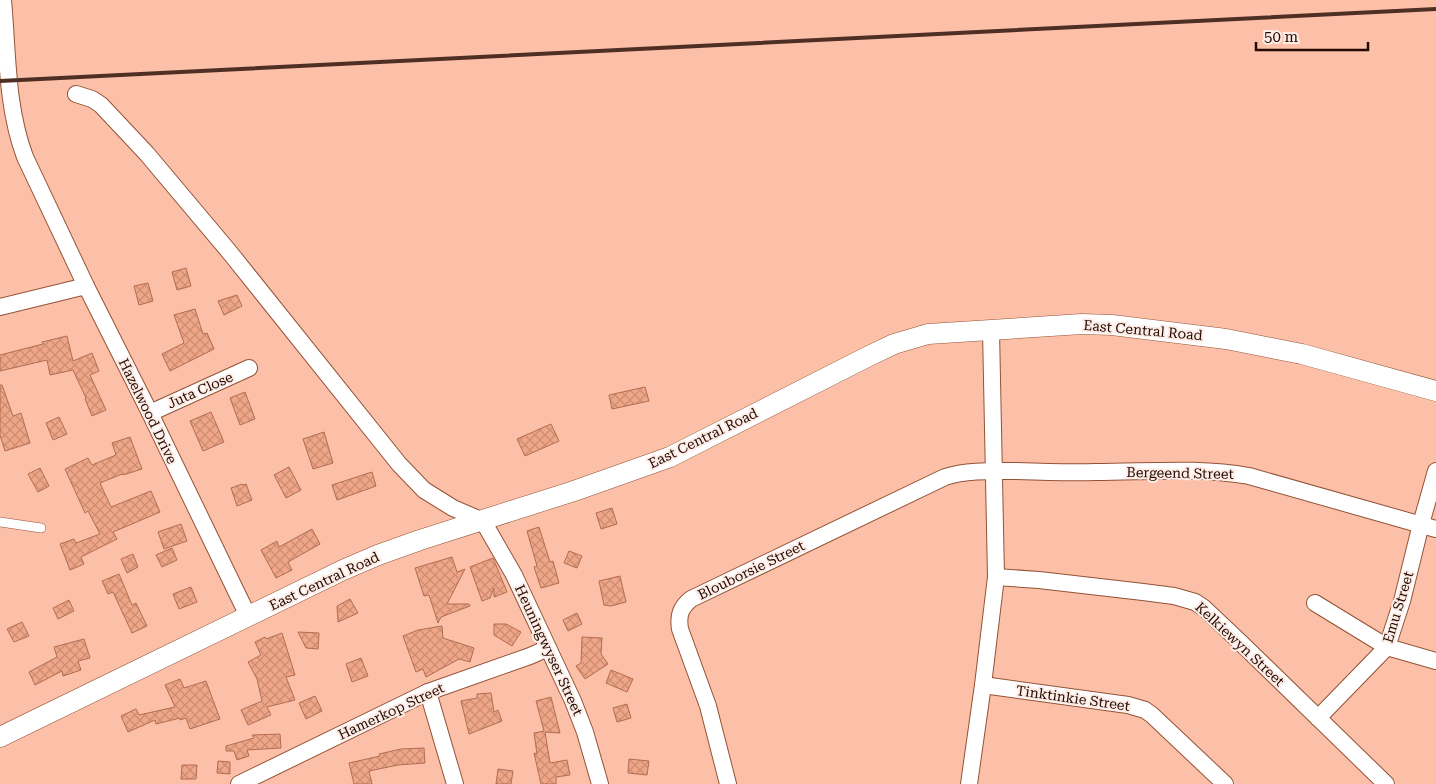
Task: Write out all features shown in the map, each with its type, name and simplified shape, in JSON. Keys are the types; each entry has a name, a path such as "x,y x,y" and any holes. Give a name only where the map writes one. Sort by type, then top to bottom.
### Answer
{"street":[{"name":"Hazelwood Drive","path":"3,0 8,81 13,117 25,157 86,286 248,616"},
{"path":"76,94 92,99 101,105 147,154 231,254 399,464 424,490 453,508 483,521"},
{"path":"0,307 86,286"},
{"name":"East Central Road","path":"0,737 343,570 420,540 483,521 670,457 894,344 928,334 1082,324 1112,325 1226,338 1302,354 1436,391"},
{"path":"969,784 996,577 991,330"},
{"name":"Juta Close","path":"150,413 250,368"},
{"name":"Bergeend Street","path":"993,471 1184,471 1232,473 1249,476 1428,526"},
{"name":"Blouborsie Street","path":"728,784 708,706 680,629 680,611 684,604 932,482 954,474 993,471"},
{"name":"Emu Street","path":"1318,718 1387,647 1428,526 1436,471"},
{"name":"Heuningwyser Street","path":"483,521 514,575 580,717 600,784"},
{"name":"Kelkiewyn Street","path":"996,577 1143,592 1174,596 1195,602 1204,608 1386,784"},
{"path":"1315,603 1387,647 1436,661"},
{"name":"Hamerkop Street","path":"239,784 428,692 548,648"},
{"name":"Tinktinkie Street","path":"983,684 1128,705 1145,710 1224,784"},
{"path":"428,692 454,784"}],"lane":[{"path":"0,522 41,528"}],"building":[{"path":"186,268 191,286 177,290 172,272"},
{"path":"148,283 153,301 139,305 134,286"},
{"path":"237,295 242,306 224,315 218,301"},
{"path":"195,309 203,334 207,333 214,349 170,371 162,354 184,343 174,315"},
{"path":"67,336 73,361 92,353 99,371 90,375 106,410 92,416 73,370 50,375 47,360 0,371 0,355"},
{"path":"0,385 2,385 13,416 21,413 30,443 5,451 0,435"},
{"path":"645,387 649,401 612,409 609,395"},
{"path":"245,392 255,419 240,425 230,398"},
{"path":"211,412 224,442 203,451 190,421"},
{"path":"59,417 67,434 53,440 46,423"},
{"path":"551,424 559,441 525,456 517,439"},
{"path":"324,432 333,463 313,469 303,439"},
{"path":"130,437 142,469 122,474 100,483 111,507 151,491 160,512 113,532 117,539 81,557 84,564 70,570 60,544 74,539 76,543 100,534 88,511 85,513 65,469 88,458 92,465 116,455 112,443"},
{"path":"289,467 301,490 286,498 274,475"},
{"path":"40,468 49,486 38,492 28,474"},
{"path":"372,472 376,486 337,500 332,485"},
{"path":"246,484 252,500 237,506 231,488"},
{"path":"612,508 617,524 601,529 596,513"},
{"path":"181,524 187,541 164,549 158,532"},
{"path":"539,527 550,562 553,561 559,583 541,588 534,567 537,566 527,531"},
{"path":"312,529 320,544 288,562 292,570 276,578 261,550 277,541 279,547"},
{"path":"172,548 177,560 162,567 156,555"},
{"path":"569,551 582,556 577,568 564,563"},
{"path":"133,554 138,567 127,573 121,559"},
{"path":"452,557 457,572 465,569 447,604 469,604 470,606 441,617 438,623 429,595 424,596 415,568"},
{"path":"493,558 507,592 494,597 494,588 490,598 482,601 470,567"},
{"path":"119,574 132,605 136,603 147,626 132,633 113,592 108,594 102,581"},
{"path":"620,576 626,602 611,606 604,605 599,581"},
{"path":"191,587 197,602 179,609 173,594"},
{"path":"350,599 358,613 338,622 337,606"},
{"path":"69,600 74,611 58,619 53,608"},
{"path":"577,613 582,624 568,631 563,620"},
{"path":"22,622 29,636 14,642 7,629"},
{"path":"494,624 506,624 521,632 512,646 494,635"},
{"path":"442,626 443,638 474,648 470,662 459,659 426,677 423,669 416,672 403,636 418,630"},
{"path":"298,632 319,633 318,649 306,648"},
{"path":"282,633 295,675 286,677 295,700 267,707 271,715 248,725 241,710 262,701 257,679 248,662 261,655 255,642 265,637 266,639"},
{"path":"582,637 602,638 601,654 608,664 585,679 576,666 581,663"},
{"path":"84,639 90,658 78,661 81,670 63,676 62,671 35,685 29,672 57,657 54,647"},
{"path":"361,658 368,676 352,682 346,664"},
{"path":"611,670 633,679 627,692 606,683"},
{"path":"180,679 184,688 206,681 220,719 190,729 186,718 156,724 155,720 128,732 121,716 136,709 139,715 175,707 165,685"},
{"path":"491,693 494,712 498,710 502,721 469,734 461,701 477,698 477,694"},
{"path":"315,696 322,711 306,719 299,703"},
{"path":"551,697 560,733 545,732 550,763 567,760 570,775 556,777 556,784 541,784 534,753 537,754 534,733 544,731 536,701"},
{"path":"627,704 631,718 617,722 613,708"},
{"path":"280,734 281,748 247,750 249,756 237,760 234,751 226,751 226,746 254,738 252,735"},
{"path":"424,748 425,763 398,765 369,771 372,784 354,784 349,763 401,749"},
{"path":"629,759 649,761 647,775 628,773"},
{"path":"218,761 230,762 230,774 217,773"},
{"path":"182,765 197,765 196,779 181,779"},
{"path":"498,769 513,771 511,784 496,784"}],"railway":[{"path":"0,81 1436,9"}]}
